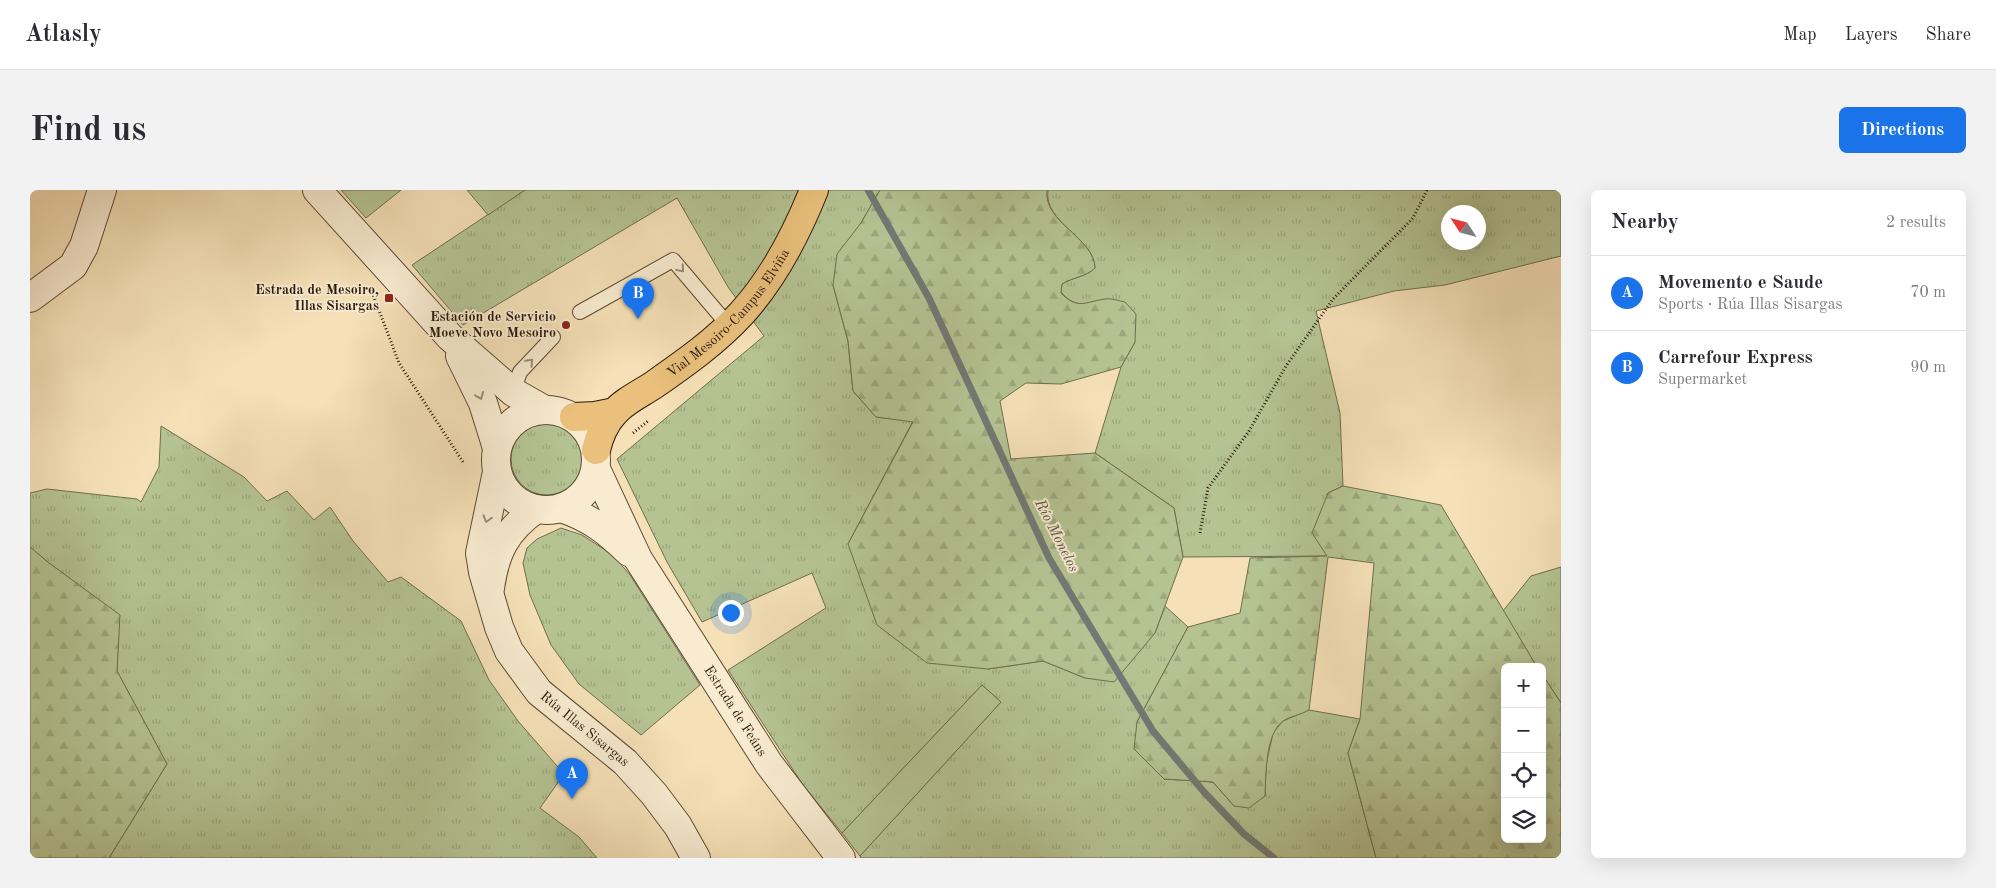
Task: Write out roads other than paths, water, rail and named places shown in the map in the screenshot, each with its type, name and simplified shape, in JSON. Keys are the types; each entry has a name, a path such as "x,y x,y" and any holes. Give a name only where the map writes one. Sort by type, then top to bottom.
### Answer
{"main road":[{"name":"Vial Mesoiro-Campus Elviña","path":"596,460 599,439 615,412 694,356 729,326 770,276 797,232 814,190"},
{"name":"Vial Mesoiro-Campus Elviña","path":"574,417 595,416 615,412"}],"street":[{"path":"30,298 73,266 84,246 102,190"},
{"path":"317,190 450,337 513,392 543,409 564,412 574,417"},
{"path":"450,337 475,382 490,421 497,460"},
{"path":"497,460 508,426 519,418 543,409"},
{"name":"Estrada de Feáns","path":"574,417 588,431 596,460 638,560 768,764 841,858"},
{"name":"Estrada de Feáns","path":"497,460 507,492 525,506 580,514 602,526 638,560"},
{"name":"Rúa Illas Sisargas","path":"497,460 480,553 483,572 502,635 523,672 555,707 625,762 654,794 673,820 696,858"},
{"path":"549,509 574,502 584,494 592,482 596,460"},
{"name":"Rúa Illas Sisargas","path":"489,592 492,572 502,544 519,520 549,509"}],"lane":[{"path":"580,312 673,260 729,326"},
{"path":"513,392 520,372 553,337"}],"waterway":[{"name":"Río Monelos","path":"868,190 929,298 1049,558 1153,731 1204,792 1244,834 1274,858"}],"place":[{"name":"Estrada de Mesoiro, Illas Sisargas","path":"389,298"},
{"name":"Carrefour Express","path":"638,319"},
{"name":"Estación de Servicio Moeve Novo Mesoiro","path":"566,325"},
{"name":"Movemento e Saude","path":"572,799"}]}
